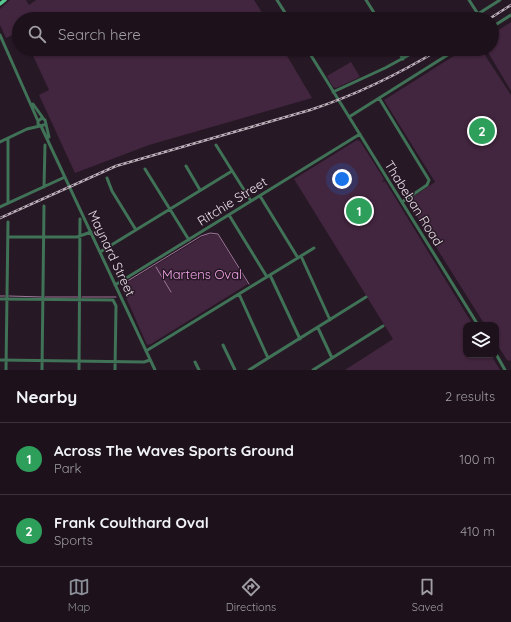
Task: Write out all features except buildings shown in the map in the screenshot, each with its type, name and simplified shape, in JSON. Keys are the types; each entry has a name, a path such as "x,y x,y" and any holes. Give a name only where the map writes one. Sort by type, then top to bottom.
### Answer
{"main road":[{"path":"0,3 4,0"}],"street":[{"path":"277,0 285,12"},
{"path":"469,0 477,12"},
{"path":"481,12 500,0"},
{"path":"368,1 374,12"},
{"path":"499,23 511,15"},
{"path":"0,31 38,121"},
{"name":"Thabeban Road","path":"311,56 476,322"},
{"path":"333,92 408,56"},
{"path":"349,116 445,56"},
{"path":"379,98 429,180 428,185 402,202"},
{"path":"28,129 43,118 30,99"},
{"name":"Maynard Street","path":"43,118 51,145"},
{"name":"Maynard Street","path":"38,121 51,145 155,370"},
{"path":"0,142 28,129 46,124"},
{"name":"Ritchie Street","path":"115,285 360,134"},
{"path":"8,138 8,203"},
{"path":"44,187 45,145"},
{"path":"216,145 251,202"},
{"path":"186,166 200,190"},
{"path":"145,169 189,240"},
{"path":"100,252 232,171"},
{"path":"0,207 65,177"},
{"path":"107,178 112,191 136,230"},
{"path":"260,196 299,257 330,320"},
{"path":"42,370 44,206"},
{"path":"229,215 269,276 300,339"},
{"path":"79,370 80,219"},
{"path":"6,370 8,222"},
{"path":"8,237 80,237 91,232"},
{"path":"146,351 314,248"},
{"path":"239,294 268,358"},
{"path":"249,370 366,298"},
{"path":"0,299 112,300 115,302 115,370"},
{"path":"313,370 383,326"},
{"path":"318,328 332,358"},
{"path":"223,345 235,370"},
{"path":"499,358 505,370"},
{"path":"0,360 150,360"},
{"path":"195,362 199,370"},
{"path":"503,365 509,370"}],"green space":[{"path":"10,0 26,0 29,5 36,0 254,0 262,12 12,12 12,35 6,38 0,25 0,9"},
{"path":"511,22 511,91 490,56 499,56 499,30"},
{"path":"33,56 287,56 312,98 149,145 75,173 39,95 49,90"},
{"path":"454,56 486,56 511,95 511,361 507,360 499,348 499,322 483,322 407,201 435,182 384,100"},
{"path":"351,62 360,77 336,88 333,87 327,76"},
{"path":"357,140 360,141 384,179 382,182 385,181 471,322 463,322 463,358 493,358 500,370 345,370 393,339 294,179"},
{"name":"Martens Oval","path":"207,234 218,235 248,284 151,344 147,345 121,286"}],"waterway":[{"path":"121,285 201,236 210,233 218,234 249,284"},
{"path":"156,267 171,292"},
{"path":"0,296 5,296"},
{"path":"9,296 42,297"},
{"path":"45,297 78,297"},
{"path":"82,297 116,297"}],"railway":[{"path":"499,13 511,5"},
{"path":"0,218 116,166 310,110 344,98 409,67 428,56"}],"place":[{"name":"Frank Coulthard Oval","path":"482,131"},
{"name":"Across The Waves Sports Ground","path":"359,211"}]}
